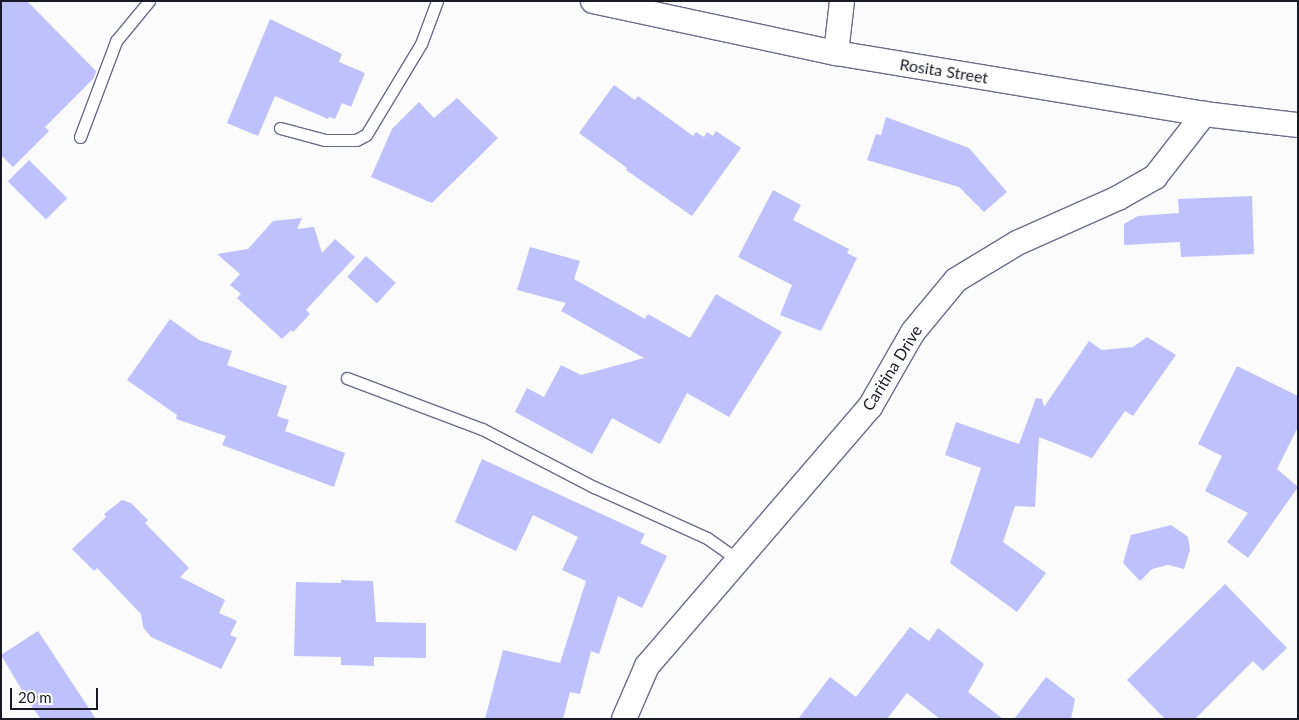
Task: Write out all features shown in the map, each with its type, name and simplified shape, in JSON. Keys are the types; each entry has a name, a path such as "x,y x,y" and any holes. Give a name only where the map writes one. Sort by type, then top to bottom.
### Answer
{"street":[{"name":"Rosita Street","path":"593,1 836,54 1204,114 1298,125"},
{"path":"836,54 842,1"},
{"name":"Caritina Drive","path":"624,719 647,666 737,559 870,407 913,332 956,280 1017,243 1118,198 1155,177 1204,114"}],"lane":[{"path":"80,138 116,41 148,1"},
{"path":"280,128 325,140 356,140 366,135 421,44 437,1"},
{"path":"347,378 482,429 594,486 707,538 737,559"}],"building":[{"path":"1,1 27,1 96,71 94,78 45,127 49,131 13,167 1,155"},
{"path":"270,19 342,54 339,62 365,73 351,107 342,103 335,119 329,117 328,119 275,96 258,136 227,123"},
{"path":"614,85 635,100 638,96 693,136 696,132 704,137 707,132 713,136 716,131 741,148 692,216 626,170 627,168 579,133"},
{"path":"457,98 498,138 432,203 371,177 392,129 419,102 434,118"},
{"path":"886,117 969,148 1007,192 984,212 959,187 867,160 876,134 881,135"},
{"path":"29,160 67,198 46,219 8,181"},
{"path":"773,190 801,205 793,220 849,249 847,253 857,258 821,331 780,315 792,285 738,257"},
{"path":"1252,196 1254,254 1181,257 1180,242 1124,245 1124,224 1138,216 1179,213 1178,199"},
{"path":"302,218 297,229 314,227 322,253 335,239 355,257 306,310 310,314 293,332 291,330 282,339 237,298 241,294 230,285 240,274 217,254 248,249 273,221"},
{"path":"530,247 580,261 574,279 645,319 648,314 690,338 716,294 782,332 729,417 687,393 660,444 612,418 592,454 515,412 527,388 544,397 561,365 581,375 644,358 561,311 566,303 517,290"},
{"path":"366,256 396,283 377,304 347,277"},
{"path":"170,319 199,340 232,351 227,365 287,386 277,416 289,420 285,431 345,453 334,487 222,445 226,436 176,419 177,415 127,380"},
{"path":"1147,337 1176,355 1133,416 1125,411 1092,458 1039,437 1035,507 1015,506 1003,542 1046,573 1017,612 950,563 981,468 945,455 956,422 1019,444 1036,398 1042,399 1044,407 1089,341 1102,350 1133,347"},
{"path":"1237,366 1298,396 1298,427 1277,469 1298,487 1248,558 1227,542 1248,513 1205,491 1222,456 1198,444"},
{"path":"482,459 645,534 640,543 667,556 642,608 618,596 599,654 591,651 580,694 570,692 563,719 485,719 503,650 560,663 586,581 562,570 578,537 533,515 516,551 455,522"},
{"path":"122,500 131,503 148,520 145,523 189,568 180,577 225,600 219,613 237,621 230,635 237,638 221,669 151,637 143,627 141,614 97,568 94,571 72,549 106,517 104,514"},
{"path":"1171,525 1188,537 1190,550 1184,569 1168,565 1152,569 1140,581 1123,563 1131,535"},
{"path":"341,580 373,581 376,622 426,623 426,658 374,657 374,666 341,665 341,657 294,656 296,582 341,583"},
{"path":"1225,584 1287,648 1263,671 1253,661 1195,719 1165,719 1127,680"},
{"path":"910,627 929,641 938,628 984,664 968,692 1003,719 940,719 907,693 887,719 798,719 830,677 856,697"},
{"path":"38,631 96,719 41,719 32,707 1,655"},
{"path":"1046,677 1075,699 1071,719 1014,719"}]}
